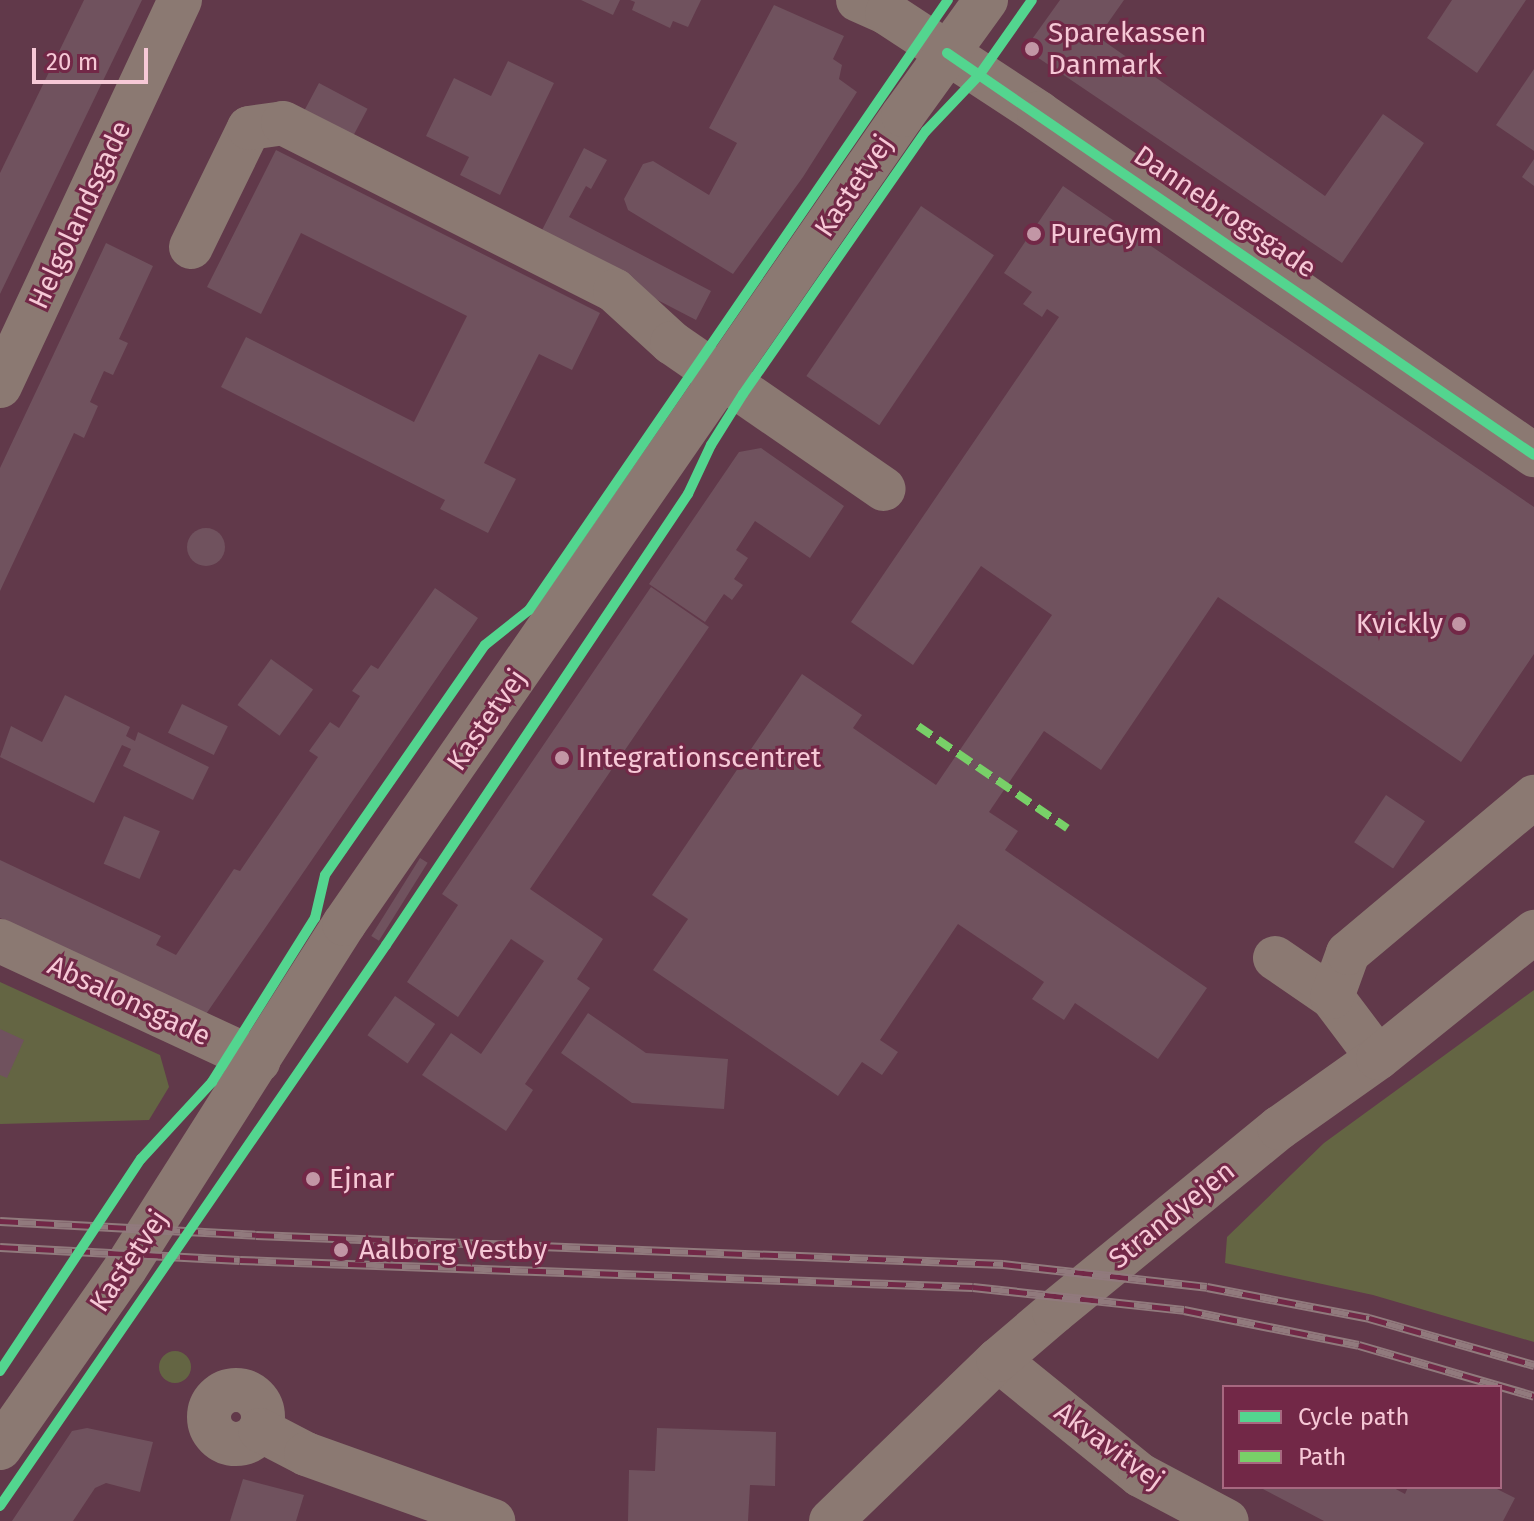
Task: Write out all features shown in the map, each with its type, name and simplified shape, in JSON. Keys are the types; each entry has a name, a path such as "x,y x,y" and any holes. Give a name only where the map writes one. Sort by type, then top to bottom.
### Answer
{"street":[{"name":"Helgolandsgade","path":"0,386 180,0"},
{"name":"Dannebrogsgade","path":"858,0 887,13 947,53 1534,455"},
{"name":"Kastetvej","path":"0,1448 119,1277 344,924 986,0"},
{"path":"191,247 249,128 283,123 615,291 672,343 884,489"},
{"path":"1332,997 1348,953 1534,797"},
{"name":"Strandvejen","path":"831,1521 998,1360 1279,1128 1378,1058 1534,932"},
{"name":"Absalonsgade","path":"0,941 258,1061"},
{"path":"1275,958 1332,997 1378,1058"},
{"name":"Akvavitvej","path":"998,1360 1140,1475 1227,1521"},
{"path":"260,1430 306,1454 493,1521"}],"green space":[{"path":"0,982 160,1055 169,1087 149,1120 0,1124"},
{"path":"1534,990 1534,1342 1373,1295 1225,1263 1227,1237 1324,1143"},
{"path":"175,1351 186,1356 191,1367 186,1378 175,1383 164,1378 159,1367 164,1356"}],"building":[{"path":"84,0 142,0 0,294 0,173"},
{"path":"581,0 620,0 613,15"},
{"path":"630,0 701,0 688,27 673,21 670,28 632,10 635,2"},
{"path":"1060,0 1124,0 1098,37 1325,196 1383,114 1424,143 1342,263 1034,55 1030,42"},
{"path":"1452,0 1526,0 1477,73 1427,38"},
{"path":"774,5 844,36 833,59 842,65 839,79 857,92 803,177 733,274 628,210 624,199 643,164 653,161 709,195 737,143 709,128"},
{"path":"508,61 554,83 500,195 460,175 469,157 426,136 454,78 491,96"},
{"path":"1534,69 1534,151 1496,125"},
{"path":"319,83 368,109 348,146 299,120"},
{"path":"584,148 607,160 591,189 586,186 569,217 711,291 696,320 538,238"},
{"path":"276,150 600,313 572,370 539,354 484,463 516,479 488,533 440,509 445,500 221,387 246,337 414,422 467,316 301,233 261,314 207,287"},
{"path":"1534,159 1534,186 1522,177"},
{"path":"1063,186 1534,507 1534,654 1461,762 1218,597 1101,770 1044,731 989,812 1018,831 1005,850 1207,988 1158,1059 1075,1003 1064,1020 1032,999 1044,982 958,924 880,1040 898,1052 882,1075 862,1062 838,1096 653,970 688,919 652,895 802,674 862,715 853,728 936,785 1052,615 981,566 913,665 851,622 1059,317 1047,309 1042,317 1023,304 1032,292 1004,273"},
{"path":"921,206 994,255 879,425 806,376"},
{"path":"106,243 153,266 119,339 128,343 113,375 104,371 90,402 98,406 84,438 74,433 0,591 0,468"},
{"path":"761,448 844,506 810,558 755,521 736,550 748,558 734,579 743,585 732,600 724,594 705,622 649,584 739,452"},
{"path":"206,528 220,533 225,547 220,561 206,566 192,561 187,547 192,533"},
{"path":"651,587 709,627 530,889 603,939 577,979 590,988 525,1084 533,1090 506,1131 422,1075 451,1033 481,1054 544,961 511,939 458,1017 407,982 458,905 442,894"},
{"path":"435,588 478,618 204,1017 0,918 0,860 161,936 156,945 176,955 234,869 240,871 318,757 309,751 330,722 339,728 360,696 352,691 371,665 378,669"},
{"path":"271,659 313,690 280,736 237,705"},
{"path":"65,695 130,727 126,736 135,741 138,732 209,767 193,800 123,766 131,749 122,745 94,803 0,757 11,726 42,742"},
{"path":"182,704 228,726 214,755 168,733"},
{"path":"1386,795 1425,821 1393,869 1354,842"},
{"path":"124,816 160,831 140,879 104,864"},
{"path":"420,858 428,863 379,941 371,936"},
{"path":"395,996 435,1024 408,1063 367,1035"},
{"path":"588,1013 646,1053 728,1059 724,1109 632,1103 561,1053"},
{"path":"0,1029 24,1040 7,1078 0,1075"},
{"path":"87,1428 153,1442 140,1492 106,1483 95,1488 73,1521 12,1521 72,1431"},
{"path":"657,1428 776,1432 775,1486 750,1485 748,1521 628,1521 629,1470 655,1471"},
{"path":"243,1479 304,1495 296,1521 230,1521"},
{"path":"1263,1489 1396,1489 1405,1494 1407,1489 1497,1489 1515,1498 1503,1521 1324,1521"}],"railway":[{"path":"0,1221 256,1235 1003,1264 1207,1287 1369,1318 1534,1365"},
{"path":"0,1247 240,1260 973,1287 1184,1310 1359,1345 1496,1385"},
{"path":"1502,1387 1534,1396"}],"marked path":[{"path":"918,726 1067,828"}],"cycle path":[{"path":"0,1371 141,1159 212,1082 315,918 325,875 485,645 529,610 948,0"},
{"path":"0,1506 386,945 688,494 711,445 743,394 926,131 980,74 1032,0"},
{"path":"947,53 1534,455"}],"place":[{"name":"Sparekassen Danmark","path":"1032,49"},
{"name":"PureGym","path":"1034,234"},
{"name":"Kvickly","path":"1459,624"},
{"name":"Integrationscentret","path":"562,758"},
{"name":"Ejnar","path":"313,1179"},
{"name":"Aalborg Vestby","path":"341,1250"}]}
